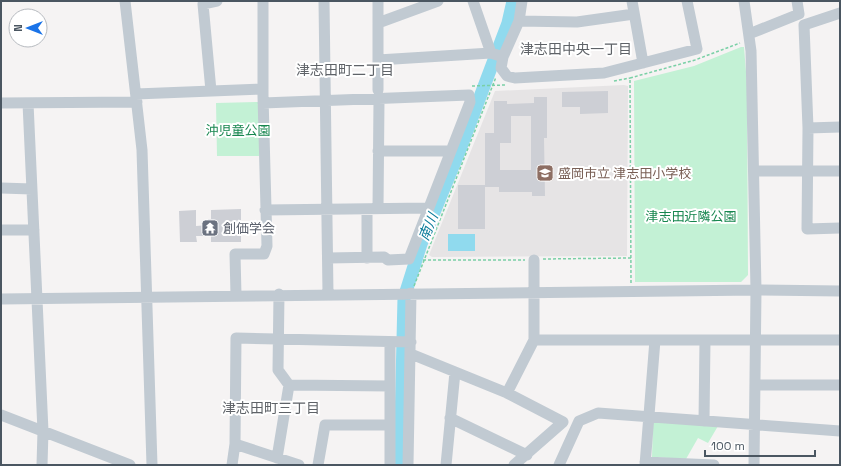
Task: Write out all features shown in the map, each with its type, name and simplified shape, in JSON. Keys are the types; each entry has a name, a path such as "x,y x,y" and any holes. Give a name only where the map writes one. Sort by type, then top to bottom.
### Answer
{"street":[{"path":"125,1 142,150 152,465"},
{"path":"212,91 203,4 217,1"},
{"path":"236,295 235,254 264,254 267,246 263,104 263,1"},
{"path":"324,1 328,294"},
{"path":"367,258 378,151 378,1"},
{"path":"378,24 438,1"},
{"path":"473,1 506,76 515,78 604,73 697,49 687,1"},
{"path":"498,57 519,21 522,1"},
{"path":"632,1 643,63"},
{"path":"744,1 749,37 754,171 756,290 754,465"},
{"path":"749,37 799,14 797,1"},
{"path":"840,13 804,25 808,128 807,228 840,228"},
{"path":"519,21 577,22 634,14"},
{"path":"378,60 498,57"},
{"path":"1,103 137,98 212,91 263,89"},
{"path":"263,104 325,101 378,95 469,95 470,102 409,259 328,258"},
{"path":"28,103 43,431 42,465"},
{"path":"808,128 840,127"},
{"path":"378,151 451,151"},
{"path":"754,171 840,171"},
{"path":"1,188 32,190"},
{"path":"266,210 429,208"},
{"path":"1,230 34,230"},
{"path":"506,393 534,340 534,260"},
{"path":"1,299 280,294 756,290 840,291"},
{"path":"408,465 412,293"},
{"path":"277,458 289,385 278,370 280,294"},
{"path":"232,465 235,444 236,338 411,342"},
{"path":"534,340 840,340"},
{"path":"655,340 650,418 645,463 714,465"},
{"path":"704,421 705,340"},
{"path":"390,342 390,465"},
{"path":"411,354 506,393 563,422 514,465"},
{"path":"446,465 455,372"},
{"path":"289,385 390,386"},
{"path":"755,385 840,385"},
{"path":"559,465 578,421 598,413 840,431"},
{"path":"1,415 130,465"},
{"path":"450,418 527,455"},
{"path":"318,465 325,426 390,426"},
{"path":"235,444 299,465"}],"path":[{"path":"630,291 630,78 695,60 749,37"},
{"path":"412,293 492,86 498,57"},
{"path":"479,86 492,86"}],"shaded area":[{"name":"盛岡市立 津志田小学校","path":"628,86 627,256 432,257 429,255 495,91"}],"green space":[{"name":"津志田近隣公園","path":"744,47 747,84 748,275 741,282 635,282 634,81 694,66"},
{"name":"沖児童公園","path":"259,102 259,156 217,156 216,103"},
{"path":"655,421 718,426 708,443 698,438 686,459 652,457 653,423"}],"water":[{"path":"448,234 475,234 475,251 448,251"}],"building":[{"path":"608,91 608,113 580,114 580,107 562,107 562,92"},
{"path":"534,97 547,97 547,138 544,138 545,196 532,196 532,192 499,192 499,187 485,187 485,133 494,133 494,101 507,101 507,104 534,103","holes":["511,116 531,116 531,170 500,170 500,143 511,143"]},
{"path":"458,185 485,185 485,229 458,229"},
{"name":"創価学会","path":"241,209 241,242 211,242 211,236 196,236 197,242 180,242 179,211 196,210 196,226 209,225 208,219 211,219 211,210"}],"waterway":[{"name":"南川","path":"400,465 404,298 421,244 461,147 508,23 513,1"}],"place":[{"name":"盛岡市立 津志田小学校","path":"545,173"},
{"name":"創価学会","path":"210,228"}],"district":[{"name":"津志田中央一丁目","path":"576,49"},
{"name":"津志田町二丁目","path":"345,70"},
{"name":"津志田町三丁目","path":"271,408"}]}
